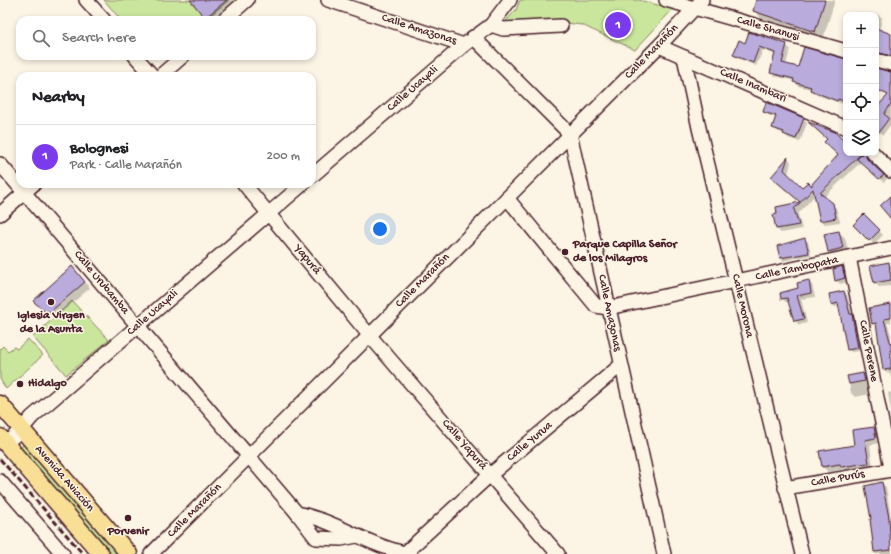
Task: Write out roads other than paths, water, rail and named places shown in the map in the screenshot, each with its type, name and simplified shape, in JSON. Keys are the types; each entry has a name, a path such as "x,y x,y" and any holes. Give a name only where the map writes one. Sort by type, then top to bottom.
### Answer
{"main road":[{"name":"Avenida Aviación","path":"0,404 129,554"},
{"name":"Avenida Aviación","path":"3,440 101,554"}],"street":[{"path":"86,0 100,16"},
{"path":"229,16 247,0"},
{"name":"Calle Amazonas","path":"328,0 469,41 570,134 620,365 664,554"},
{"name":"Calle Ucayali","path":"316,173 469,41 491,25 510,0"},
{"name":"Calle Shanusi","path":"666,0 698,4 843,50"},
{"name":"Calle Marañón","path":"151,554 659,46 698,4"},
{"path":"491,25 503,29 561,26"},
{"name":"Calle Inambari","path":"659,46 843,127"},
{"name":"Calle Morona","path":"684,57 784,488 802,554"},
{"path":"139,60 149,72"},
{"path":"165,72 178,60"},
{"path":"879,61 891,64"},
{"path":"876,156 891,171"},
{"name":"Calle Urubamba","path":"0,164 16,177"},
{"path":"0,214 29,188"},
{"name":"Calle Urubamba","path":"29,188 138,326 248,458 297,513 316,538 341,539 357,536"},
{"name":"Yapurá","path":"247,188 370,336"},
{"name":"Calle Ucayali","path":"3,440 21,430 32,417 298,188"},
{"path":"507,198 596,306 608,308"},
{"name":"Calle Tambopata","path":"608,308 891,248"},
{"name":"Calle Perene","path":"849,258 891,469"},
{"name":"Calle Yapurá","path":"370,336 558,554"},
{"name":"Calle Yurua","path":"407,554 490,475 620,365"},
{"name":"Calle Purús","path":"784,488 891,469"},
{"path":"0,481 63,554"},
{"path":"297,513 310,516 357,536 407,554"}],"railway":[{"path":"0,459 83,554"}],"place":[{"name":"Bolognesi","path":"618,25"},
{"name":"Parque Capilla Señor de los Milagros","path":"565,252"},
{"name":"Iglesia Virgen de la Asunta","path":"51,302"},
{"name":"Hidalgo","path":"20,384"},
{"name":"Porvenir","path":"128,518"}]}
